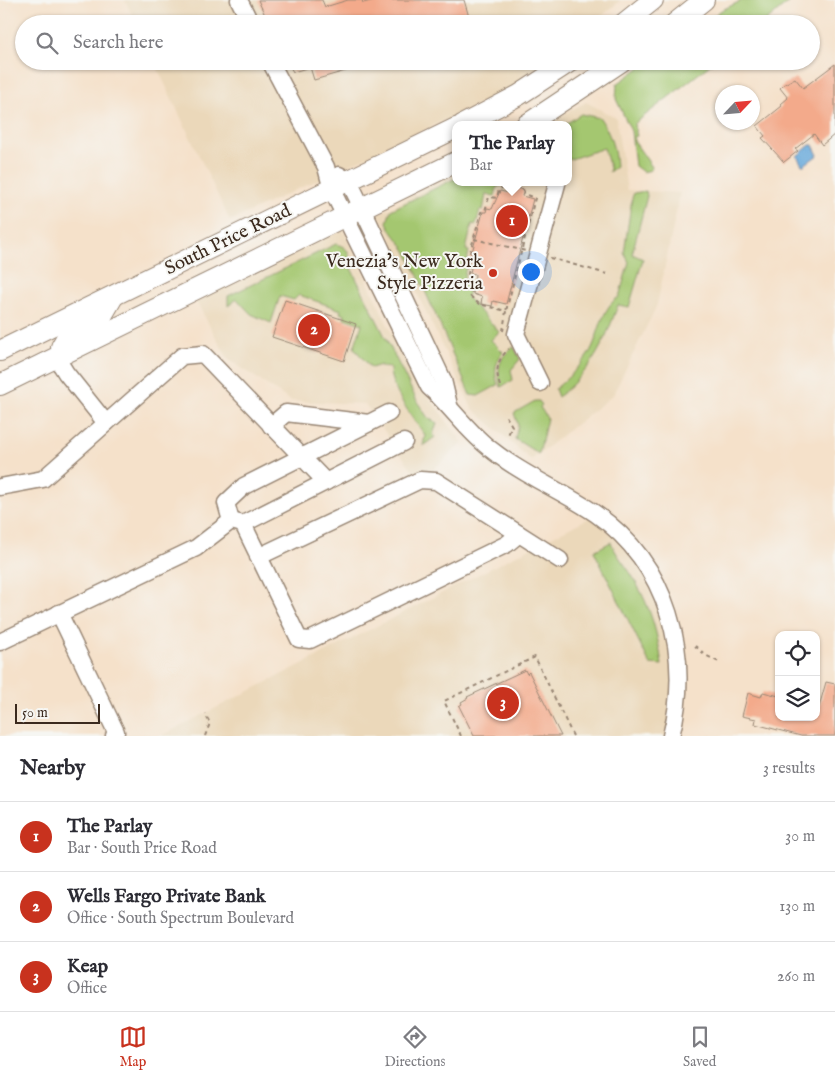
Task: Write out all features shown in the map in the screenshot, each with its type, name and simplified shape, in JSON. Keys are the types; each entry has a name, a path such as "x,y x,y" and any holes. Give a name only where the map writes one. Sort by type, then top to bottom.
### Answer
{"main road":[{"path":"634,15 653,0"},
{"path":"685,15 704,0"},
{"path":"470,121 519,95 557,70"},
{"path":"532,121 608,70"},
{"name":"South Price Road","path":"0,351 452,130"},
{"name":"South Price Road","path":"0,385 452,164"},
{"path":"56,358 65,340 102,316 114,296"},
{"path":"0,366 17,357 22,352 25,339"}],"street":[{"path":"239,0 246,15"},
{"path":"275,70 326,167 340,185 354,212 429,387 449,405 471,433 493,452 596,514 630,542 649,569 664,598 676,642 680,682 671,736"},
{"path":"540,384 516,334 556,186"},
{"path":"0,487 43,479 182,356 203,354 326,482"},
{"path":"56,358 106,423"},
{"path":"271,426 286,413 369,423"},
{"path":"389,413 244,486 226,504 258,557 300,639 310,640 507,544 519,534"},
{"path":"0,642 196,548 237,523 326,482 404,442"},
{"path":"258,557 420,480 436,481 560,560"},
{"path":"58,613 116,732 114,736"}],"path":[{"path":"506,311 479,304 470,296 474,286 466,283 470,269 466,268 481,212 485,211 489,196 497,198 499,189 507,186"},
{"path":"504,335 502,328 535,198 524,194 523,189 513,186"},
{"path":"474,239 537,254 607,274"},
{"path":"500,386 496,374 498,363 510,348"},
{"path":"506,416 512,426 508,435"},
{"path":"695,646 707,656 719,662"},
{"path":"461,736 444,702 535,657 573,736"},
{"path":"205,714 210,723 205,736"}],"shaded area":[{"path":"125,0 621,0 603,15 132,15"},
{"path":"158,70 534,70 511,89 230,221"},
{"path":"586,102 616,118 627,190 680,193 657,305 613,395 531,460 472,408 379,214 452,174 452,186 572,186 572,121 550,121"},
{"path":"343,230 410,372 463,443 420,481 365,404 291,401 228,359 196,301"},
{"path":"597,514 630,542 676,642 671,736 161,736"}],"green space":[{"path":"743,0 791,0 774,15 715,15"},
{"path":"636,70 703,70 634,124 637,136 634,137 634,141 652,167 651,170 643,172 635,166 631,131 616,99 617,84"},
{"path":"581,114 600,118 607,129 613,147 616,167 609,172 610,168 604,148 572,159 572,121 570,121"},
{"path":"452,180 452,186 500,186 497,187 495,196 486,194 483,211 480,210 476,225 472,224 466,250 469,251 463,284 470,287 467,297 499,332 491,340 503,352 496,368 498,385 478,396 470,395 409,257 387,222 391,210"},
{"path":"646,191 647,196 632,254 643,259 629,307 618,305 596,356 580,377 558,397 555,389 573,373 588,355 604,315 619,297 629,262 624,253 632,198 634,193"},
{"path":"336,244 344,247 348,252 350,266 418,403 428,418 437,423 433,435 435,437 423,446 425,435 393,385 390,368 381,367 381,365 371,368 354,348 362,324 344,318 345,315 340,313 341,310 299,295 294,300 280,296 271,323 251,314 237,299 228,306 228,296"},
{"path":"514,347 520,359 511,370 513,380 501,387 500,364 505,354"},
{"path":"535,401 539,401 542,405 540,407 547,418 539,454 515,439 518,425 514,413"},
{"path":"611,542 641,591 650,612 662,665 650,664 594,551"}],"water":[{"path":"810,145 813,145 818,155 802,165 797,156"}],"building":[{"path":"258,0 322,0 325,7 348,0 362,0 363,3 375,0 464,0 468,15 265,15"},
{"path":"835,64 835,134 822,145 814,134 795,149 798,151 784,162 762,138 765,136 760,130 760,124 782,106 781,104 788,98 780,88 783,85 795,78 803,88"},
{"path":"311,70 349,70 314,80"},
{"path":"511,187 524,190 522,196 533,199 506,304 493,301 492,306 481,304 482,297 473,294 475,274 470,273 471,268 468,267 483,212 486,212 487,208 492,209 500,191 509,193"},
{"path":"285,300 356,324 344,361 272,337"},
{"path":"525,670 527,674 529,672 561,736 474,736 459,706 462,704 461,702 467,697"},
{"path":"826,682 835,684 835,736 801,736 755,724 756,719 742,716 748,693 761,697 763,692 775,695 775,721 820,721 820,703"}],"place":[{"name":"The Parlay","path":"512,221"},
{"name":"Venezia's New York Style Pizzeria","path":"493,273"},
{"name":"Wells Fargo Private Bank","path":"314,330"},
{"name":"Keap","path":"503,703"}]}
